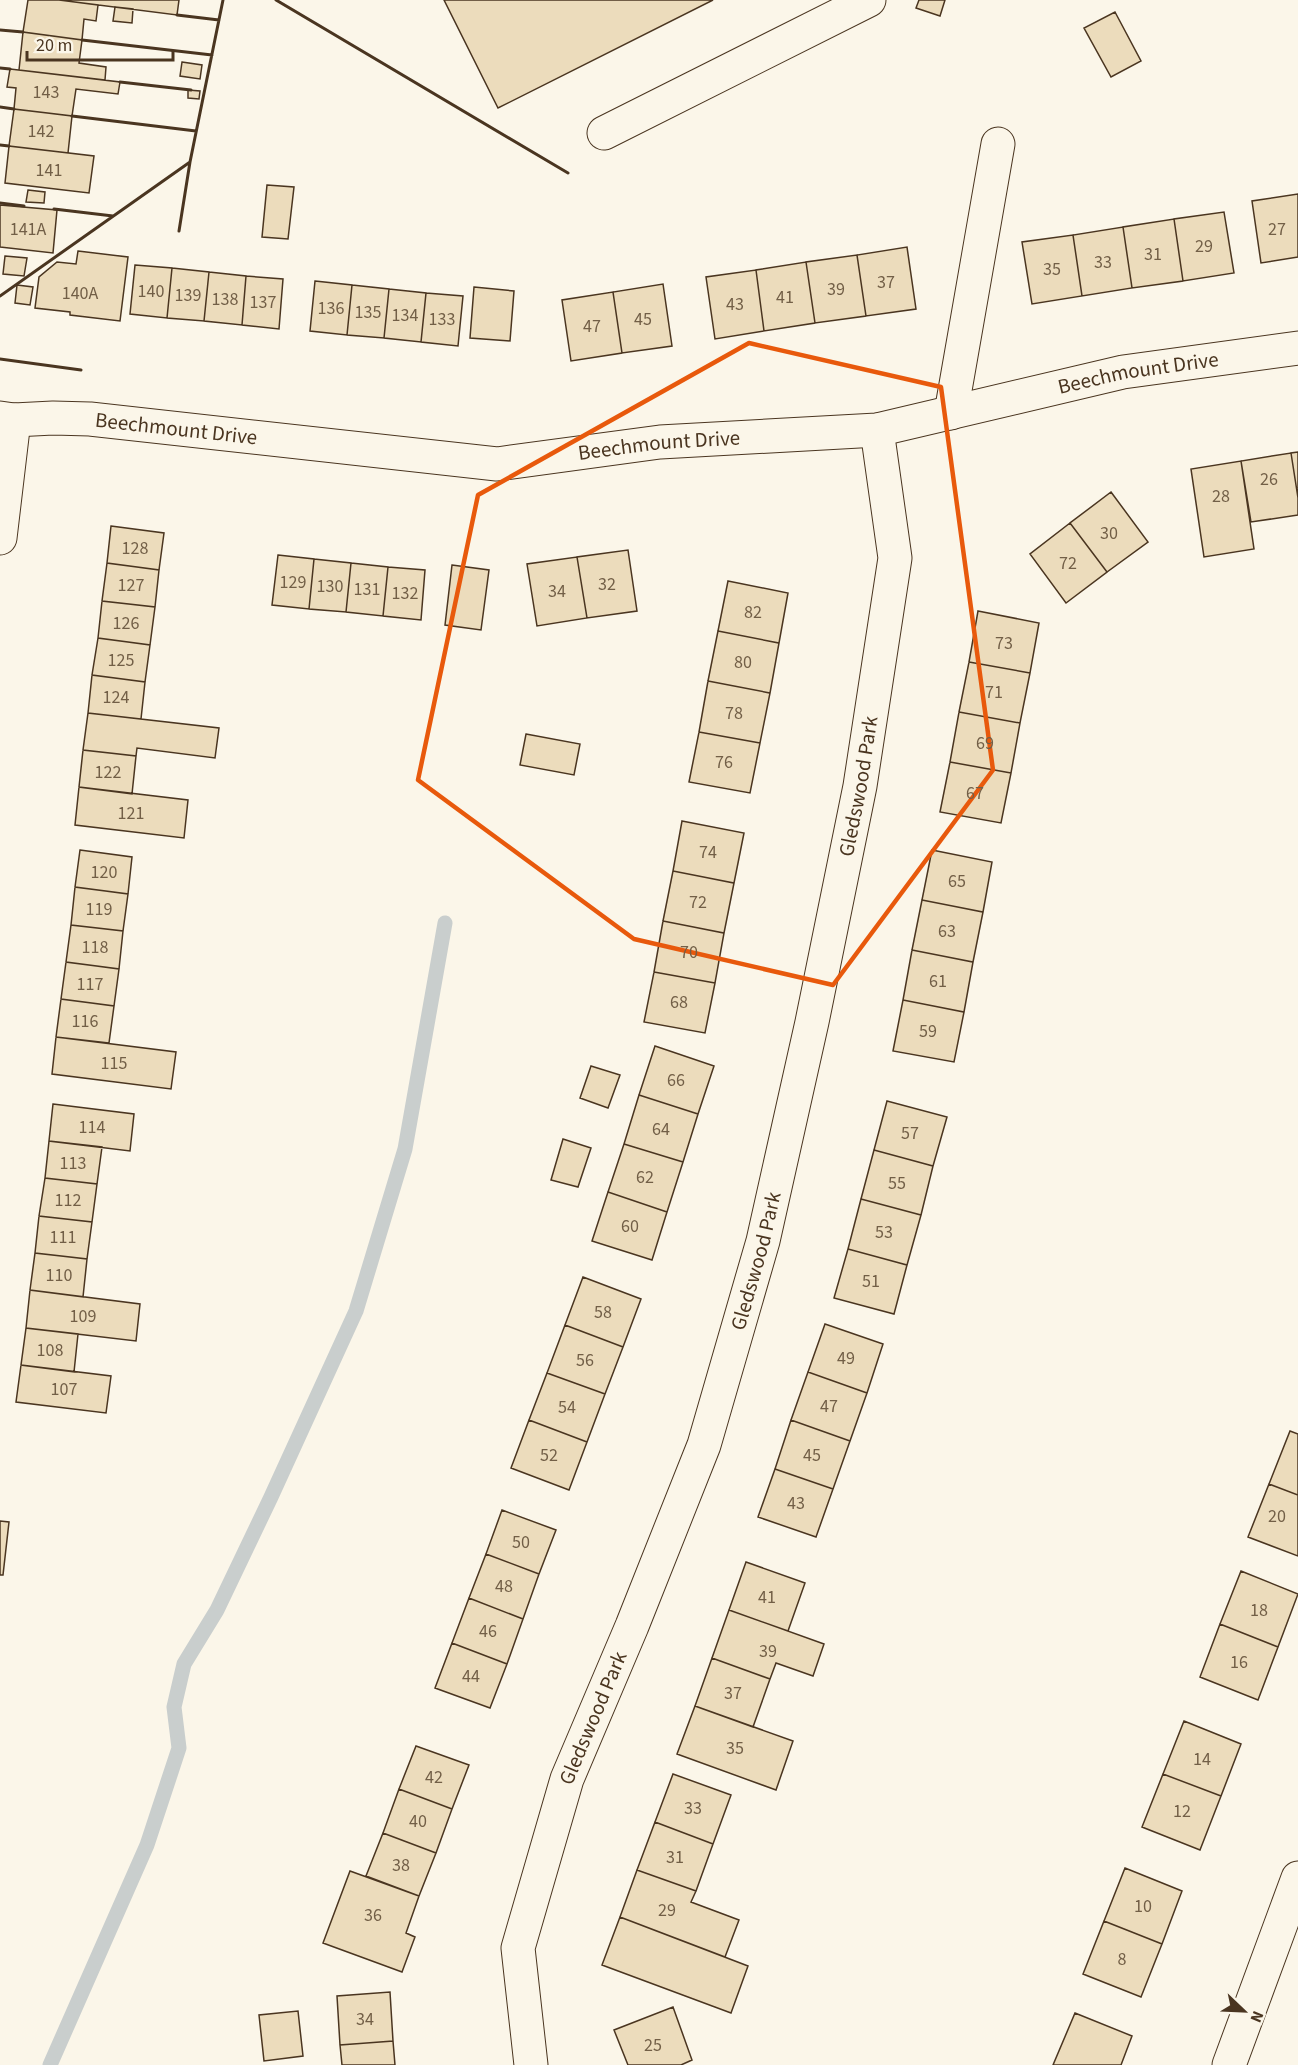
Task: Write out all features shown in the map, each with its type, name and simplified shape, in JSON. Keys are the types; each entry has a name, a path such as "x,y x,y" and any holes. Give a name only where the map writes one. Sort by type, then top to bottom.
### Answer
{"street":[{"path":"604,133 869,0"},
{"path":"951,412 998,144"},
{"name":"Beechmount Drive","path":"7,419 90,419 497,464 660,442 877,430 1123,372 1298,348"},
{"path":"0,538 7,419"},
{"name":"Gledswood Park","path":"531,2065 518,1948 567,1779 632,1626 704,1445 763,1241 812,1022 860,786 895,558 877,430"},
{"path":"1229,2065 1298,1878"}],"highlighted area":[{"path":"749,343 941,387 993,770 833,985 634,939 418,780 478,495"}],"building":[{"path":"28,0 59,0 98,5 96,21 84,19 82,40 23,32"},
{"path":"59,0 179,0 177,15"},
{"path":"444,0 713,0 498,108"},
{"path":"919,0 945,0 940,16 916,8"},
{"path":"115,7 133,9 132,23 113,21"},
{"path":"1115,12 1141,61 1111,77 1084,28"},
{"path":"23,32 82,40 79,63 106,67 105,80 19,70"},
{"path":"182,62 202,65 200,79 180,76"},
{"path":"10,69 120,82 118,94 76,89 72,116 14,109 16,88 7,87"},
{"path":"188,90 200,91 199,99 188,98"},
{"path":"14,109 72,116 68,153 9,146"},
{"path":"9,146 94,156 89,193 5,183"},
{"path":"267,185 294,187 288,239 262,237"},
{"path":"28,190 45,192 44,203 26,202"},
{"path":"1298,194 1298,257 1261,263 1252,201"},
{"path":"0,205 57,210 53,253 0,247"},
{"path":"1224,212 1234,273 1183,281 1174,219"},
{"path":"1174,219 1183,281 1132,288 1123,227"},
{"path":"1123,227 1132,288 1082,296 1073,235"},
{"path":"1073,235 1082,296 1032,304 1022,242"},
{"path":"907,247 916,309 866,316 857,255"},
{"path":"78,251 128,257 120,321 35,308 39,277 57,262 76,264"},
{"path":"857,255 866,316 815,323 806,262"},
{"path":"5,256 27,258 24,276 3,274"},
{"path":"806,262 815,323 764,331 756,270"},
{"path":"135,265 172,268 167,318 130,314"},
{"path":"172,268 209,272 204,321 167,318"},
{"path":"756,270 764,331 715,339 706,277"},
{"path":"209,272 246,276 242,325 204,321"},
{"path":"246,276 283,279 279,329 242,325"},
{"path":"315,281 352,285 347,335 310,331"},
{"path":"663,284 672,346 622,353 613,292"},
{"path":"17,285 33,287 30,305 15,303"},
{"path":"352,285 389,289 384,338 347,335"},
{"path":"474,287 514,291 510,341 470,338"},
{"path":"389,289 426,293 421,342 384,338"},
{"path":"613,292 622,353 571,361 562,300"},
{"path":"426,293 463,296 458,346 421,342"},
{"path":"1298,452 1298,498 1291,453"},
{"path":"1291,453 1298,498 1298,515 1251,522 1241,461"},
{"path":"1241,461 1254,549 1204,557 1191,469"},
{"path":"1111,492 1148,542 1107,572 1070,523"},
{"path":"1070,523 1107,572 1066,603 1030,554"},
{"path":"111,526 164,533 159,570 107,563"},
{"path":"628,550 637,611 587,618 577,557"},
{"path":"278,555 314,559 309,609 272,605"},
{"path":"577,557 587,618 537,626 527,564"},
{"path":"314,559 351,563 346,612 309,609"},
{"path":"107,563 159,570 155,607 102,601"},
{"path":"351,563 388,567 383,616 346,612"},
{"path":"452,565 489,570 481,630 445,625"},
{"path":"388,567 425,570 421,620 383,616"},
{"path":"728,581 788,593 779,643 718,631"},
{"path":"102,601 155,607 150,645 98,638"},
{"path":"978,611 1039,623 1030,673 969,662"},
{"path":"718,631 779,643 770,693 708,681"},
{"path":"98,638 150,645 145,682 92,675"},
{"path":"969,662 1030,673 1020,723 959,712"},
{"path":"92,675 145,682 141,719 88,713"},
{"path":"708,681 770,693 760,743 699,732"},
{"path":"959,712 1020,723 1011,773 950,762"},
{"path":"88,713 219,728 215,758 137,748 136,756 83,750"},
{"path":"699,732 760,743 750,793 689,782"},
{"path":"526,734 580,744 574,775 520,765"},
{"path":"83,750 136,756 132,794 79,787"},
{"path":"950,762 1011,773 1001,823 940,812"},
{"path":"79,787 188,800 184,838 75,825"},
{"path":"682,821 744,833 734,883 673,871"},
{"path":"80,850 132,857 128,894 75,887"},
{"path":"932,850 992,862 983,912 922,900"},
{"path":"673,871 734,883 724,933 663,921"},
{"path":"75,887 128,894 123,931 71,925"},
{"path":"922,900 983,912 973,962 912,950"},
{"path":"663,921 724,933 715,983 654,972"},
{"path":"71,925 123,931 119,969 66,962"},
{"path":"912,950 973,962 964,1012 903,1000"},
{"path":"66,962 119,969 114,1006 61,999"},
{"path":"654,972 715,983 705,1033 644,1022"},
{"path":"61,999 114,1006 109,1043 56,1037"},
{"path":"903,1000 964,1012 954,1062 893,1051"},
{"path":"56,1037 176,1052 171,1089 52,1074"},
{"path":"655,1046 714,1066 698,1114 639,1095"},
{"path":"591,1066 620,1075 608,1108 580,1098"},
{"path":"639,1095 698,1114 683,1162 624,1144"},
{"path":"887,1101 947,1117 933,1166 874,1150"},
{"path":"53,1104 134,1114 130,1151 49,1141"},
{"path":"563,1139 591,1148 578,1187 551,1180"},
{"path":"49,1141 102,1147 97,1184 45,1178"},
{"path":"624,1144 683,1162 667,1212 608,1192"},
{"path":"874,1150 933,1166 921,1215 861,1199"},
{"path":"45,1178 97,1184 92,1222 39,1216"},
{"path":"608,1192 667,1212 652,1260 592,1241"},
{"path":"861,1199 921,1215 907,1265 848,1249"},
{"path":"39,1216 92,1222 87,1259 35,1253"},
{"path":"848,1249 907,1265 894,1314 834,1298"},
{"path":"35,1253 87,1259 83,1297 30,1290"},
{"path":"583,1277 641,1299 623,1347 565,1325"},
{"path":"30,1290 140,1304 136,1341 26,1328"},
{"path":"825,1324 883,1344 867,1393 808,1372"},
{"path":"565,1325 623,1347 605,1394 547,1373"},
{"path":"26,1328 78,1334 74,1372 21,1365"},
{"path":"21,1365 111,1376 106,1413 16,1402"},
{"path":"808,1372 867,1393 850,1441 791,1420"},
{"path":"547,1373 605,1394 587,1442 529,1420"},
{"path":"529,1420 587,1442 569,1490 511,1468"},
{"path":"791,1420 850,1441 833,1489 775,1469"},
{"path":"1290,1431 1298,1434 1298,1495 1269,1484"},
{"path":"775,1469 833,1489 816,1537 758,1517"},
{"path":"1269,1484 1298,1495 1298,1556 1248,1537"},
{"path":"502,1510 556,1530 539,1574 486,1554"},
{"path":"0,1521 9,1522 3,1575 0,1575"},
{"path":"486,1554 539,1574 523,1619 469,1598"},
{"path":"746,1562 805,1583 788,1631 729,1610"},
{"path":"1241,1571 1298,1594 1278,1647 1220,1624"},
{"path":"469,1598 523,1619 507,1664 452,1643"},
{"path":"729,1610 824,1644 813,1676 776,1663 770,1679 712,1658"},
{"path":"1220,1624 1278,1647 1258,1700 1200,1677"},
{"path":"452,1643 507,1664 490,1708 435,1688"},
{"path":"712,1658 770,1679 753,1727 695,1706"},
{"path":"695,1706 793,1741 776,1790 677,1754"},
{"path":"1184,1721 1241,1744 1221,1796 1163,1774"},
{"path":"416,1746 469,1765 452,1809 399,1789"},
{"path":"673,1774 731,1795 713,1844 655,1822"},
{"path":"1163,1774 1221,1796 1200,1850 1142,1827"},
{"path":"399,1789 452,1809 436,1853 383,1833"},
{"path":"655,1822 713,1844 696,1891 637,1870"},
{"path":"383,1833 436,1853 419,1896 366,1876"},
{"path":"1125,1868 1182,1891 1162,1944 1104,1921"},
{"path":"637,1870 696,1891 691,1902 739,1920 725,1957 620,1917"},
{"path":"350,1871 419,1896 406,1933 415,1937 402,1972 323,1943"},
{"path":"620,1917 748,1966 731,2013 602,1965"},
{"path":"1104,1921 1162,1944 1141,1997 1083,1974"},
{"path":"390,1992 393,2041 340,2045 337,1996"},
{"path":"673,2007 692,2060 681,2065 628,2065 614,2030"},
{"path":"298,2011 303,2056 264,2061 259,2015"},
{"path":"1075,2013 1132,2036 1121,2065 1053,2065"},
{"path":"393,2041 395,2065 342,2065 340,2045"}],"waterway":[{"path":"50,2065 147,1845 179,1748 174,1707 184,1664 217,1610 356,1311 405,1149 445,923"}],"wall":[{"path":"190,162 223,0"},
{"path":"276,0 568,173"},
{"path":"177,15 219,20"},
{"path":"0,30 23,32"},
{"path":"82,40 212,55"},
{"path":"0,68 10,69"},
{"path":"120,82 191,90"},
{"path":"0,107 14,109"},
{"path":"72,116 196,131"},
{"path":"0,145 9,146"},
{"path":"0,296 190,162 179,231"},
{"path":"0,203 24,206"},
{"path":"54,209 113,216"},
{"path":"0,359 81,370"}]}
